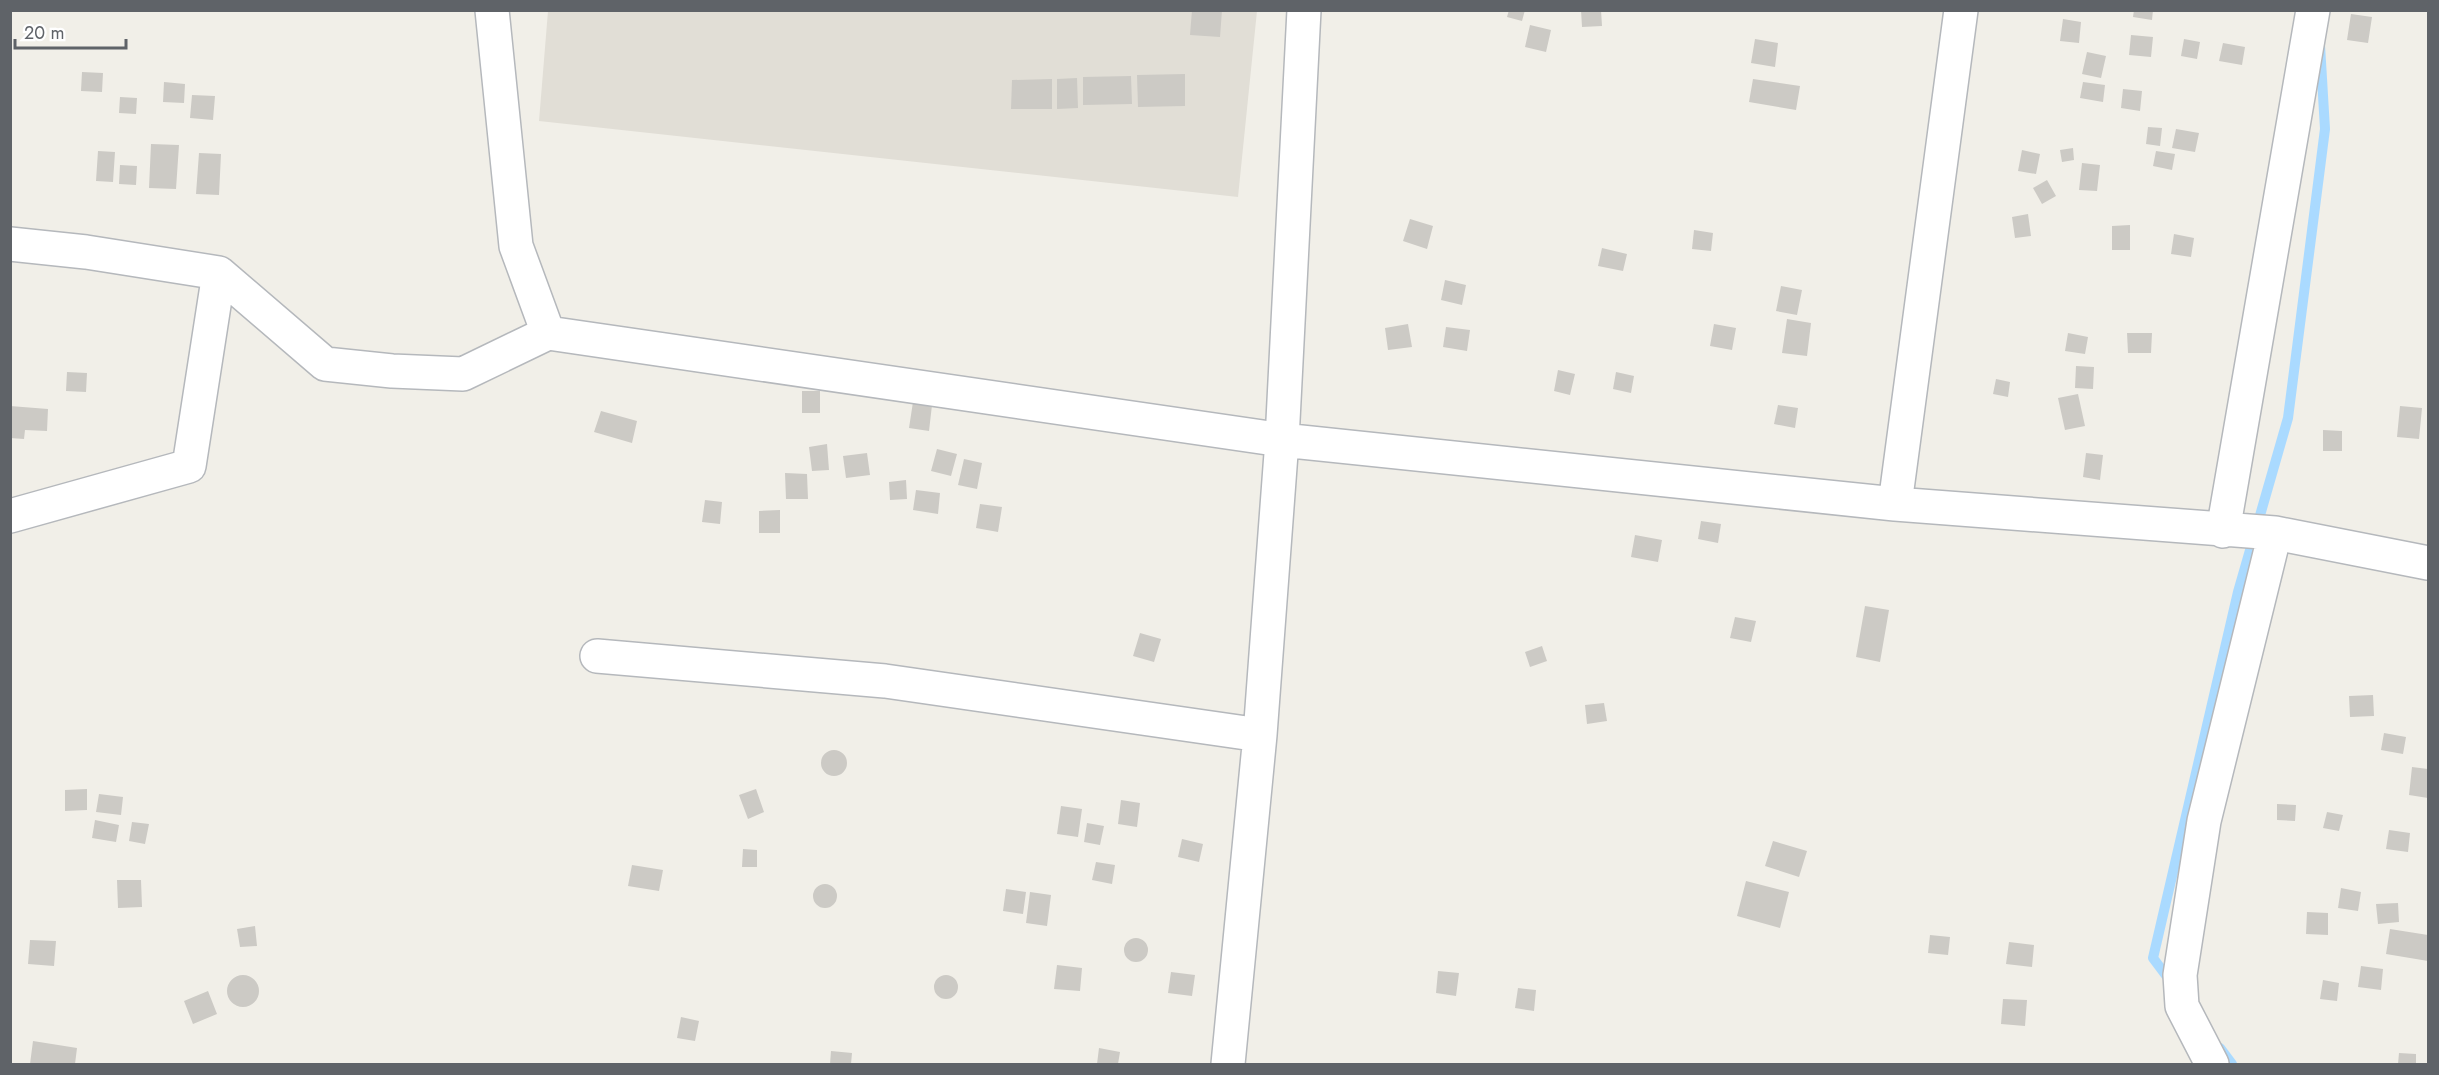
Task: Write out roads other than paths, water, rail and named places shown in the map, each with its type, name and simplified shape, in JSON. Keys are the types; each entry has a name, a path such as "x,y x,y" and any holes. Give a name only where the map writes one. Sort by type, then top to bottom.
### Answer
{"street":[{"path":"492,10 516,246 548,333"},
{"path":"1228,1065 1260,735 1282,440 1304,10"},
{"path":"1895,504 1961,10"},
{"path":"2223,531 2313,10"},
{"path":"10,244 86,252 219,273 325,364 463,374 548,333 1282,440 1895,504 2223,531 2275,533 2428,563"},
{"path":"10,516 189,466 219,273"},
{"path":"2212,1065 2182,1006 2180,975 2204,821 2275,533"},
{"path":"597,656 885,681 1260,735"}],"waterway":[{"path":"2171,982 2153,958 2238,592 2288,418 2325,129 2320,45"},
{"path":"2220,1048 2232,1064"}]}
